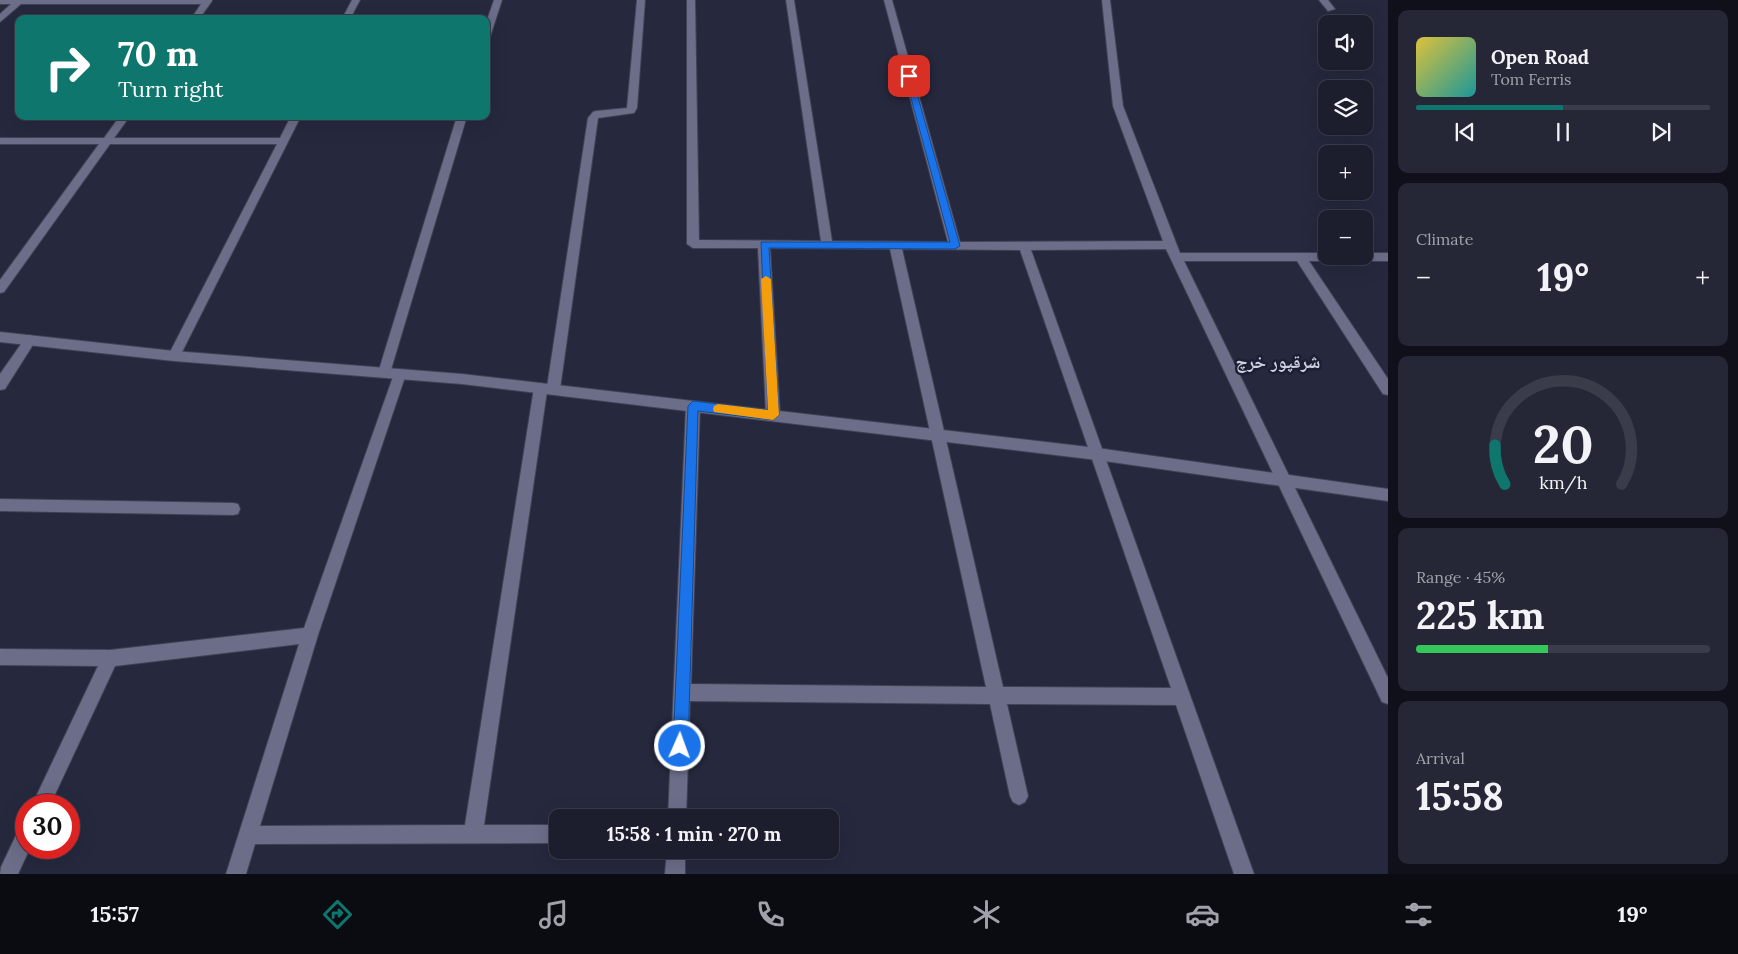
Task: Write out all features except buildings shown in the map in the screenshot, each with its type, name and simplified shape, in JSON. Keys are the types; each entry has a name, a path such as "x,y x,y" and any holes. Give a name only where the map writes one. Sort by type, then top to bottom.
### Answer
{"street":[{"path":"0,0 208,0"},
{"path":"0,20 20,0"},
{"path":"198,15 208,0"},
{"path":"348,15 356,0"},
{"path":"490,23 498,0"},
{"path":"473,834 593,118 596,114 631,111 641,0"},
{"path":"691,0 693,244 955,246 1170,244"},
{"path":"790,0 827,245"},
{"path":"888,0 955,246"},
{"path":"1106,0 1118,106 1170,244 1388,696"},
{"path":"1323,0 1331,9"},
{"path":"0,289 122,120"},
{"path":"174,356 294,120"},
{"path":"236,874 392,373 461,120"},
{"path":"0,140 284,141"},
{"path":"764,244 773,415"},
{"path":"895,245 1019,796"},
{"path":"1024,246 1244,874"},
{"path":"1176,257 1388,257"},
{"path":"1300,257 1388,390"},
{"path":"0,337 174,356 462,378 1097,454 1388,495"},
{"path":"0,385 30,340"},
{"path":"677,809 693,406"},
{"path":"0,505 233,509"},
{"path":"0,656 110,658 310,635"},
{"path":"46,794 110,658"},
{"path":"682,692 1181,698"},
{"path":"249,835 549,834"},
{"path":"8,874 15,859"},
{"path":"675,874 676,859"}],"slow traffic":[{"path":"718,409 773,415 766,279"}],"district":[{"name":"شرقپور خرچ","path":"1278,361"}],"route":[{"path":"680,746 693,406 773,415 764,244 955,246 909,76"}]}
